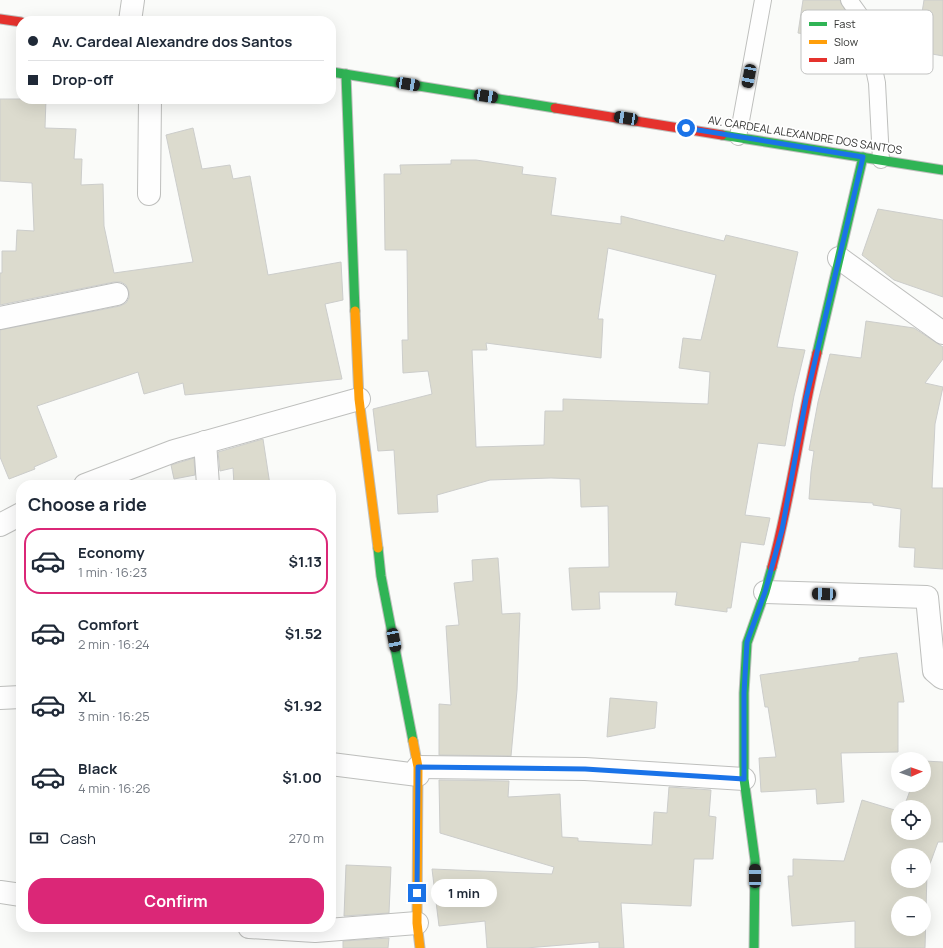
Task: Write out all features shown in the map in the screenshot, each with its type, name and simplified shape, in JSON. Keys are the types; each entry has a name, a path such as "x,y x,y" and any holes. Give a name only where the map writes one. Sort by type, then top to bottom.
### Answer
{"street":[{"path":"131,16 133,0"},
{"path":"0,19 16,21"},
{"name":"AV. CARDEAL ALEXANDRE DOS SANTOS","path":"336,72 943,170"},
{"path":"346,74 358,399 380,576 418,771 417,923 420,948"},
{"path":"149,194 150,104"},
{"path":"754,948 755,860 744,779 744,693 747,642 765,592 782,530 806,399 863,157"},
{"path":"839,258 943,333"},
{"path":"0,318 117,294"},
{"path":"98,480 174,451 358,399"},
{"path":"205,442 208,480"},
{"path":"0,525 16,517"},
{"path":"765,592 927,597 934,671 943,678"},
{"path":"0,698 16,697"},
{"path":"336,764 418,771 585,769 744,779"},
{"path":"0,892 16,894"},
{"path":"336,929 417,923"}],"lane":[{"path":"738,136 763,0"},
{"path":"849,0 856,10"},
{"path":"875,74 877,83 881,160"}],"building":[{"path":"803,0 840,0 845,10 801,10"},
{"path":"924,0 943,0 943,56 933,54 933,10 922,10"},
{"path":"801,13 801,33 798,33"},
{"path":"0,99 16,99 16,104 46,104 45,128 76,129 74,159 82,159 81,185 103,184 104,226 114,273 193,262 166,135 193,128 202,169 230,165 233,179 250,176 268,275 341,262 343,300 325,304 342,379 185,395 183,383 144,394 138,372 37,406 57,457 34,467 35,469 9,479 0,457 0,330 120,306 126,303 129,298 129,292 126,285 121,282 114,282 0,305 2,251 16,251 17,230 34,231 32,183 0,181"},
{"path":"451,160 476,160 523,167 522,174 556,178 551,215 621,224 621,216 724,241 726,235 798,252 777,347 805,350 794,396 785,446 758,443 745,515 770,518 764,545 741,542 731,608 727,608 727,612 675,605 677,592 599,592 600,609 572,610 569,568 609,567 608,506 581,507 580,479 551,478 490,480 437,495 438,512 398,514 394,450 378,451 373,409 432,394 428,371 403,373 402,340 408,340 407,250 385,250 384,174 401,174 400,165 451,164","holes":["608,248 716,275 701,340 683,338 679,368 710,372 708,404 563,399 563,411 545,411 544,445 476,447 472,350 487,350 486,343 601,358 603,319 598,319"]},
{"path":"878,209 943,220 943,297 894,280 862,255"},
{"path":"866,321 914,328 943,347 943,359 925,383 943,387 935,424 932,488 943,488 943,569 914,567 915,548 899,547 901,509 873,505 873,503 809,499 814,451 809,450 818,402 830,354 861,358"},
{"path":"263,439 269,480 234,480 233,468 220,471 218,452"},
{"path":"194,458 195,475 174,479 171,465"},
{"path":"498,558 502,614 520,613 517,690 511,756 439,755 439,704 451,705 446,626 459,625 454,583 473,581 472,560"},
{"path":"897,653 904,702 898,702 898,752 841,753 844,802 817,804 816,789 761,792 759,758 776,757 768,707 765,707 760,675 859,661 859,658"},
{"path":"610,698 657,702 655,728 607,737"},
{"path":"931,761 943,762 943,842 938,842 931,861 931,848 891,848 891,888 927,888 926,896 891,896 891,936 925,936 925,948 855,948 855,921 792,926 788,876 793,876 793,859 844,861 862,800 891,809 891,840 931,840 931,800 907,800 909,792 931,792"},
{"path":"439,780 509,781 508,797 560,794 562,837 578,838 578,841 652,845 654,812 667,813 669,787 711,790 709,816 716,817 713,859 694,859 691,906 621,903 624,948 599,948 599,942 526,948 487,948 485,921 439,926 432,869 552,874 554,867 440,833"},
{"path":"346,865 391,867 389,913 344,916"},
{"path":"389,938 388,948 343,948 343,941"}],"traffic: fast":[{"path":"336,73 555,108"},
{"path":"346,74 355,311"},
{"path":"722,135 943,170"},
{"path":"817,353 863,157"},
{"path":"378,548 381,576 413,741"},
{"path":"754,948 755,860 744,779 744,693 747,643 772,567"}],"traffic: slow":[{"path":"355,311 359,399 378,548"},
{"path":"413,741 418,767 417,923 420,948"}],"traffic: jam":[{"path":"0,19 16,21"},
{"path":"555,108 722,135"},
{"path":"772,567 785,514 805,407 817,353"}],"route":[{"path":"417,893 418,767 585,769 744,779 744,693 747,642 765,592 782,530 806,399 863,157 686,128"}]}
